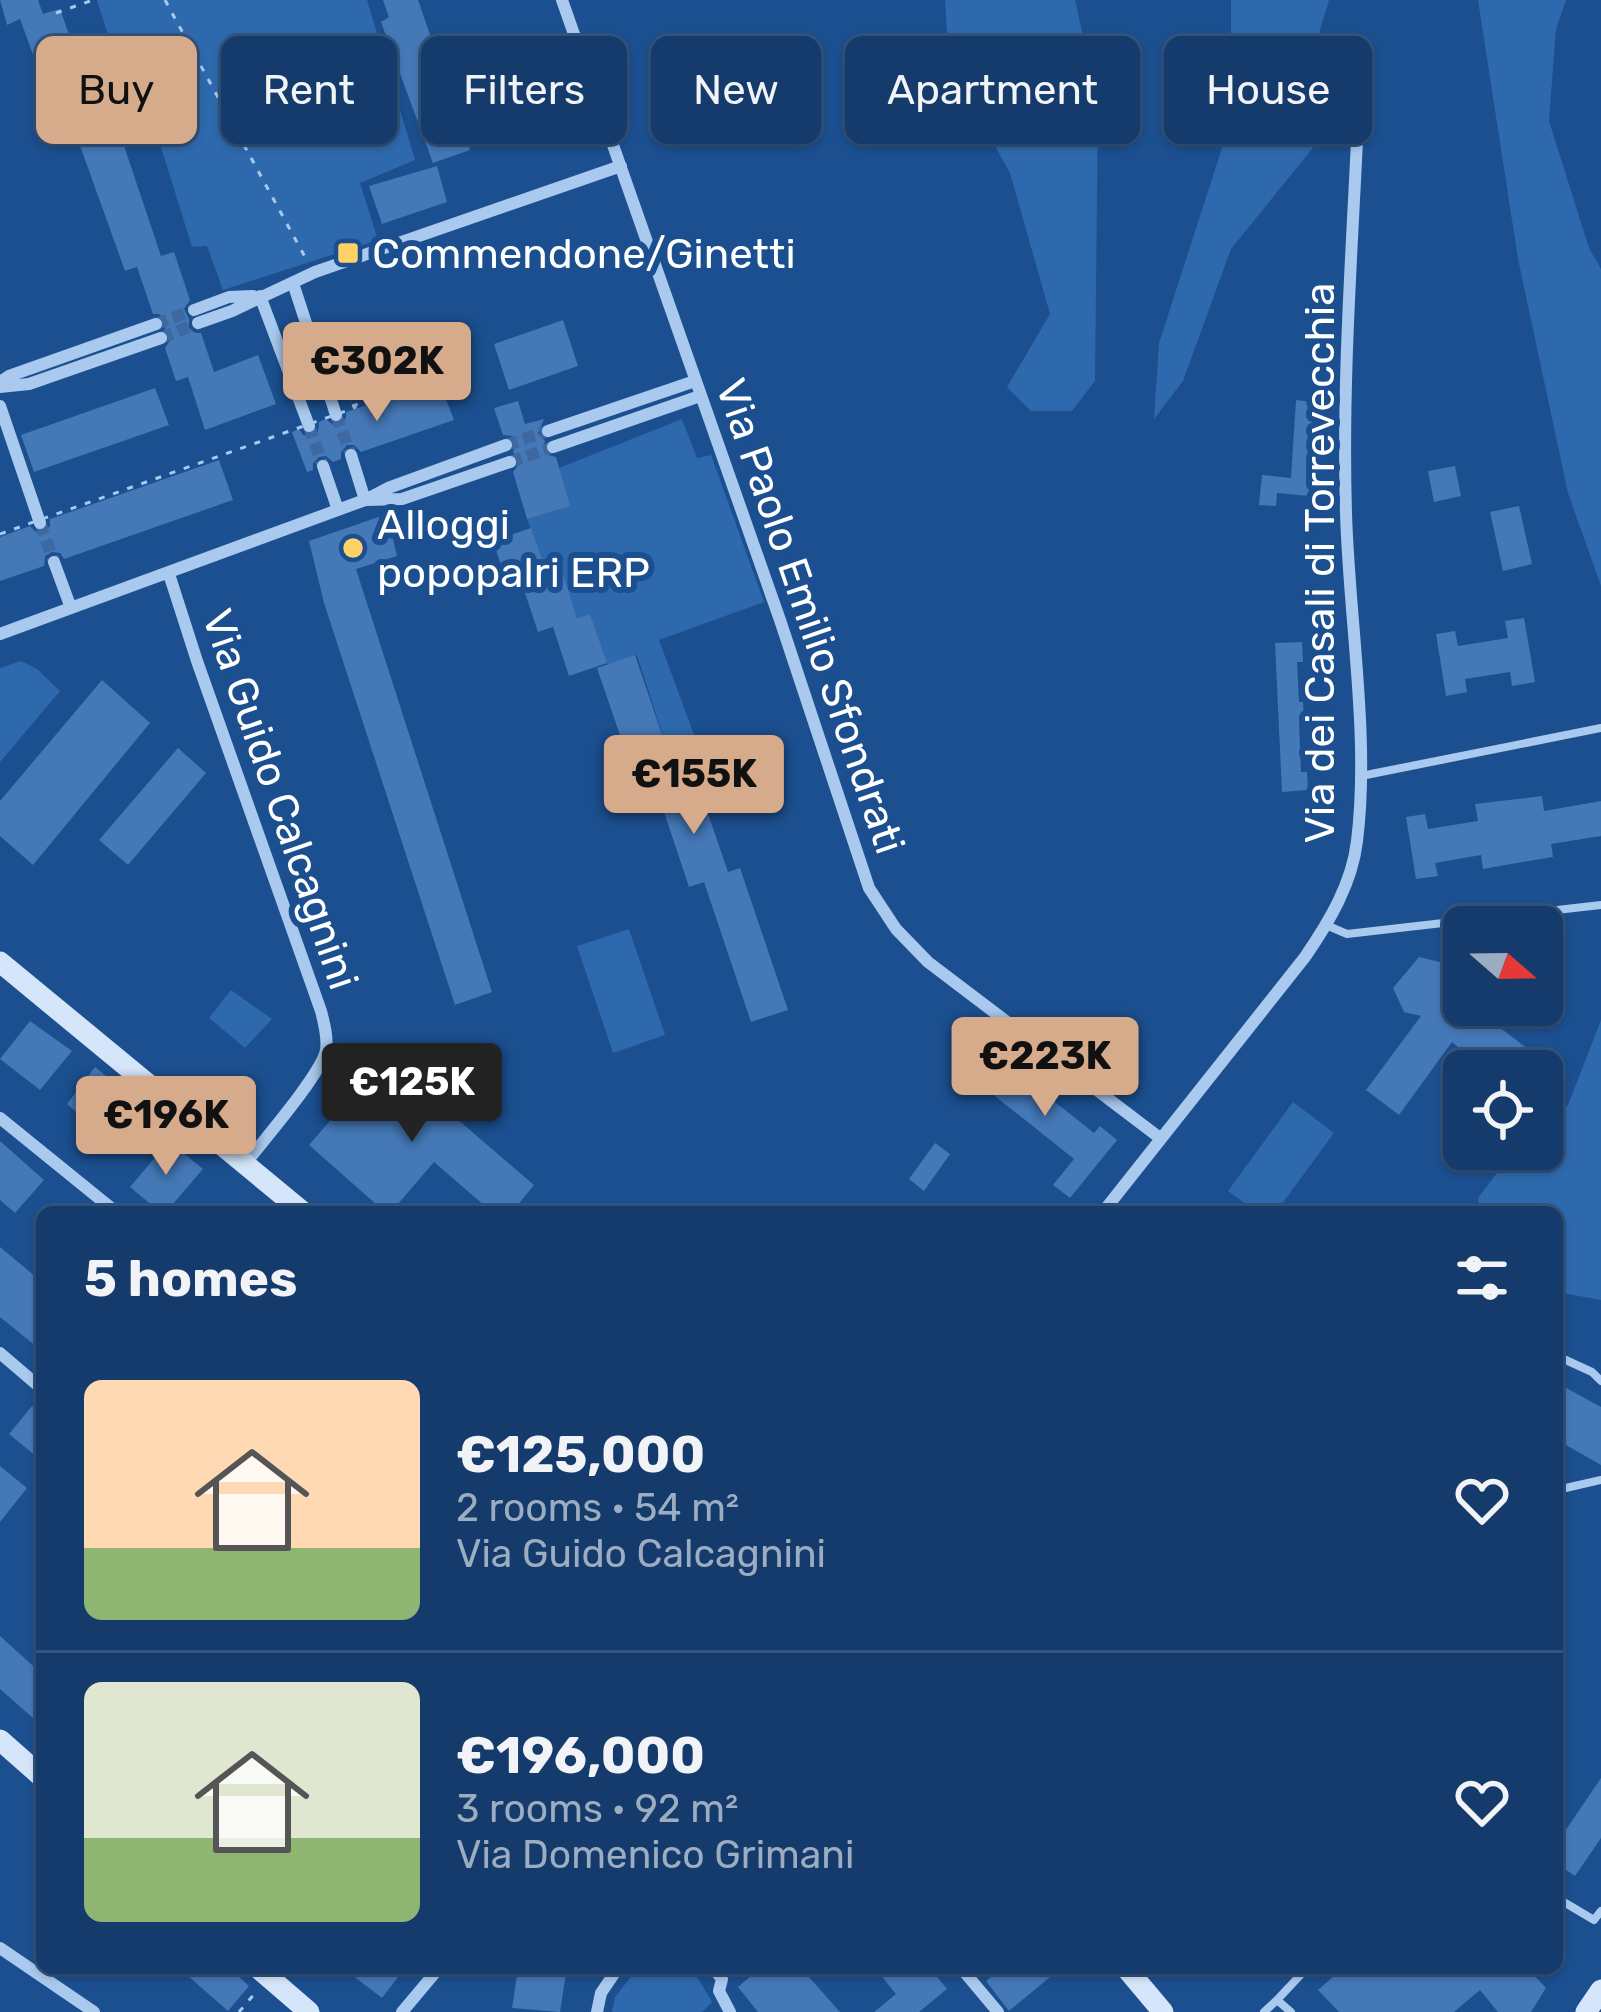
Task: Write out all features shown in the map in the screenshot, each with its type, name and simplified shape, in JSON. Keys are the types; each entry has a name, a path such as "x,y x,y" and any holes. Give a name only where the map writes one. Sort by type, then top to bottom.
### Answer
{"main road":[{"path":"0,962 296,1206"},
{"path":"0,1740 36,1772"},
{"path":"265,1974 309,2012"},
{"path":"1131,1974 1162,2012"},
{"path":"1586,2012 1601,1990"}],"street":[{"name":"Via Paolo Emilio Sfondrati","path":"562,0 869,888 896,929 928,962 1160,1138"},
{"name":"Via dei Casali di Torrevecchia","path":"1108,1206 1273,1000 1326,925 1354,857 1361,776 1346,476 1357,144"},
{"path":"196,316 232,311 315,272 621,166"},
{"path":"292,283 336,416"},
{"path":"260,296 310,426"},
{"path":"0,384 9,376 159,331"},
{"path":"548,431 695,381"},
{"path":"553,447 700,396"},
{"path":"0,406 40,523"},
{"path":"0,634 506,446"},
{"path":"351,455 365,500"},
{"path":"365,500 402,499 510,462"},
{"path":"323,466 338,510"},
{"path":"54,562 71,608"},
{"name":"Via Guido Calcagnini","path":"169,574 326,1034 326,1052 317,1070 245,1164"},
{"path":"0,1118 109,1206"},
{"path":"0,1353 36,1384"},
{"path":"0,1948 36,1971"},
{"path":"40,1974 94,2012"},
{"path":"402,2012 434,1974"},
{"path":"597,2012 601,1993 613,1974"},
{"path":"718,1974 719,1991 730,2012"},
{"path":"967,1974 998,2012"}],"lane":[{"path":"1361,776 1601,728"},
{"path":"1326,925 1347,934 1601,904"},
{"path":"1563,1359 1601,1381"},
{"path":"1563,1489 1601,1480"},
{"path":"1563,1902 1594,1920 1601,1911"},
{"path":"1264,2012 1301,1974"},
{"path":"1277,2000 1292,2012"}],"path":[{"path":"56,13 93,0"},
{"path":"165,0 315,272"},
{"path":"0,534 366,403 364,393 364,402"},
{"path":"238,2012 263,1974"}],"shaded area":[{"path":"97,0 367,0 378,36 221,36 221,144 397,144 397,100 415,160 360,183 378,240 223,290 207,246 192,247 160,144 197,144 197,36 108,36"},
{"path":"945,0 1075,0 1083,36 947,36"},
{"path":"1231,0 1329,0 1318,36 1231,36"},
{"path":"1478,0 1566,0 1556,29 1549,121 1589,248 1601,269 1601,586 1568,493 1518,259"},
{"path":"994,144 1098,144 1095,381 1072,411 1031,411 1007,387 1050,314 1010,173"},
{"path":"1223,144 1313,144 1231,249 1183,381 1154,419 1159,343"},
{"path":"682,419 697,458 711,455 764,602 659,640 702,756 673,767 637,655 607,665 590,614 577,618 562,572 548,576 527,519 559,468"},
{"path":"21,661 60,691 0,762 0,668"},
{"path":"629,929 665,1035 613,1053 577,946"},
{"path":"231,990 272,1019 245,1048 209,1018"},
{"path":"1601,1020 1601,1300 1563,1293 1563,1206 1479,1206 1478,1198 1499,1170 1563,1170 1563,1108"},
{"path":"1293,1102 1334,1133 1280,1206 1249,1206 1228,1191"},
{"path":"633,1974 696,1974 712,2002 702,2012 612,2012 615,1997"}],"building":[{"path":"0,0 38,0 43,14 60,9 69,36 36,36 36,63 20,19 7,25"},
{"path":"383,0 418,0 430,36 421,36 421,130 397,65 397,36 386,36 381,22 389,17"},
{"path":"79,144 123,144 161,256 174,252 190,300 184,309 189,328 201,333 214,372 258,355 276,404 205,430 188,377 176,381 165,348 171,339 165,319 153,314 137,267 125,271"},
{"path":"426,144 468,144 470,150 433,163"},
{"path":"437,166 447,202 382,224 369,186"},
{"path":"563,320 578,366 509,390 494,344"},
{"path":"439,381 454,420 361,452 347,445 341,459 333,462 319,457 307,472 292,432 299,429 312,436 319,422 326,419 340,424 346,412"},
{"path":"155,388 169,425 34,472 21,435"},
{"path":"1316,394 1332,395 1329,436 1315,435 1309,496 1277,493 1276,506 1259,505 1262,475 1291,478 1296,400 1313,402"},
{"path":"518,401 525,424 544,419 538,433 545,441 545,454 556,457 570,506 527,519 513,472 520,463 513,452 516,443 512,436 503,435 494,408"},
{"path":"219,460 233,500 64,559 52,552 45,556 44,566 0,581 0,537 30,526 37,533 44,532 50,519"},
{"path":"1455,466 1461,496 1434,502 1428,471"},
{"path":"1519,506 1532,564 1503,571 1490,512"},
{"path":"387,514 397,556 356,569 492,992 455,1005 324,603 309,541"},
{"path":"531,528 548,576 562,571 577,618 590,614 607,663 569,676 553,627 538,632 522,584 509,589 493,541"},
{"path":"1524,618 1535,682 1512,686 1510,672 1465,679 1467,692 1446,696 1436,634 1455,631 1458,646 1508,638 1505,621"},
{"path":"1302,642 1303,662 1297,662 1304,723 1299,723 1301,772 1307,772 1308,790 1282,792 1275,643"},
{"path":"635,655 673,767 690,761 728,872 740,868 788,1010 751,1022 704,882 689,887 651,773 635,779 597,668"},
{"path":"102,680 150,723 33,865 0,836 0,801"},
{"path":"178,748 206,773 128,865 99,840"},
{"path":"1542,796 1544,811 1601,801 1601,836 1551,844 1553,857 1483,869 1481,855 1435,863 1438,876 1416,879 1406,817 1425,814 1428,829 1478,821 1475,804"},
{"path":"1419,957 1443,963 1443,1026 1498,1026 1529,1050 1462,1050 1452,1042 1399,1115 1366,1090 1421,1016 1404,1012 1393,988"},
{"path":"30,1021 72,1051 40,1090 0,1059"},
{"path":"986,1047 1094,1133 1100,1126 1117,1140 1070,1198 1053,1185 1074,1159 966,1073"},
{"path":"385,1057 534,1185 517,1206 485,1206 434,1162 396,1206 378,1206 309,1145"},
{"path":"95,1067 137,1101 110,1142 67,1104"},
{"path":"0,1141 44,1180 15,1213 0,1200"},
{"path":"169,1141 203,1169 171,1206 153,1206 130,1187"},
{"path":"935,1143 950,1154 924,1191 909,1179"},
{"path":"0,1247 36,1277 36,1346 0,1317"},
{"path":"1563,1386 1601,1407 1601,1465 1563,1443"},
{"path":"32,1406 36,1409 36,1456 9,1434"},
{"path":"0,1466 27,1488 0,1522"},
{"path":"0,1636 36,1669 36,1721 0,1689"},
{"path":"1601,1778 1601,1838 1575,1876 1563,1868 1563,1834"},
{"path":"186,1974 236,1974 249,1986 228,2011"},
{"path":"351,1974 400,1974 382,1998"},
{"path":"517,1974 566,1974 560,2012 512,2008"},
{"path":"753,1974 806,1974 840,2012 758,2012 738,1987"},
{"path":"880,1974 935,1974 947,1989 919,2012 874,2012 896,1994"},
{"path":"995,1974 1054,1974 1009,2011 986,1981"},
{"path":"1336,1974 1533,1974 1546,1988 1531,2012 1498,2012 1480,1990 1454,2012 1339,2012 1318,1990"}],"tunnel":[{"path":"156,324 194,310"},
{"path":"161,338 198,323"},
{"path":"336,415 351,455"},
{"path":"309,426 323,466"},
{"path":"506,445 548,431"},
{"path":"510,462 553,447"},
{"path":"40,523 54,562"}],"place":[{"name":"Commendone/Ginetti","path":"348,253"},
{"name":"Alloggi popopalri ERP","path":"353,548"}]}
